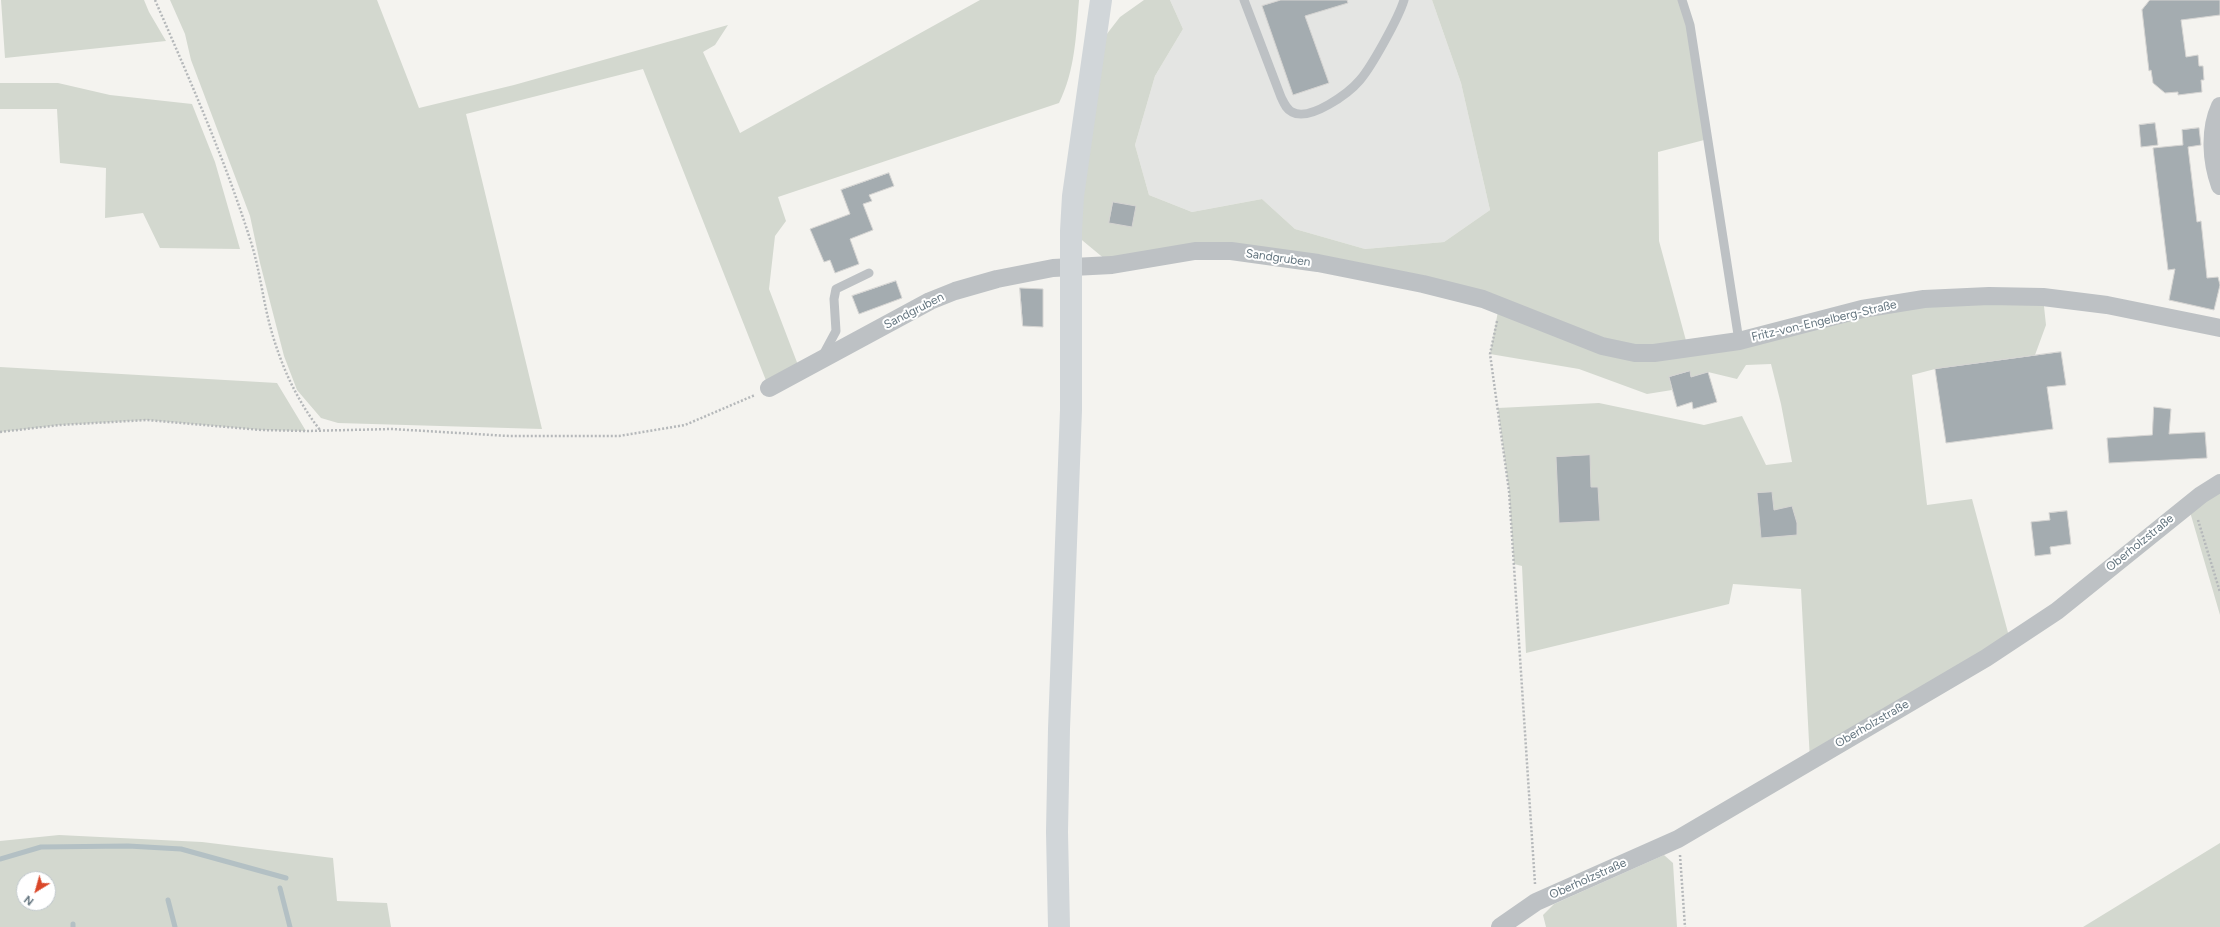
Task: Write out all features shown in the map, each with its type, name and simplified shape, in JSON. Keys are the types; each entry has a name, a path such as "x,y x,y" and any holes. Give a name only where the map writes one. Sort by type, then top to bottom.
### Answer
{"street":[{"path":"1059,927 1059,729 1071,410 1070,268 1073,196 1101,0"},
{"path":"2220,106 2215,116 2212,153 2220,186"},
{"name":"Sandgruben","path":"768,388 930,301 955,291 997,279 1053,268 1112,265 1195,251 1231,252 1318,263 1422,284 1483,299"},
{"name":"Fritz-von-Engelberg-Straße","path":"1483,299 1579,338 1619,350 1654,353 1739,341 1862,309 1924,299 1989,296 2043,297 2107,305 2220,328"},
{"name":"Oberholzstraße","path":"1500,927 1536,902 1678,839 1986,658 2057,611 2194,500 2220,483"}],"lane":[{"path":"1244,0 1281,97 1287,108 1296,114 1314,111 1350,91 1365,73 1404,0"},
{"path":"1682,0 1690,25 1739,341"},
{"path":"821,360 836,331 834,299 836,289 868,273"}],"path":[{"path":"154,0 198,100 239,205 251,241 269,323 290,384 304,411 320,431"},
{"path":"1499,306 1490,354 1509,491 1536,902"},
{"path":"0,432 60,425 147,420 260,430 320,431 392,429 509,436 619,436 684,425 768,388"},
{"path":"2194,500 2197,518 2220,592"},
{"path":"1678,839 1685,927"}],"shaded area":[{"path":"1,0 144,0 149,12 166,41 5,58"},
{"path":"170,0 377,0 419,108 514,85 728,25 715,45 703,52 740,133 980,0 1079,0 1076,40 1072,66 1059,103 778,197 786,221 775,236 769,289 798,365 767,383 643,69 466,114 542,429 338,423 321,418 297,390 284,356 260,263 250,216 191,60 185,34"},
{"path":"1144,0 1170,0 1183,29 1155,76 1135,145 1149,195 1192,212 1262,199 1295,229 1365,249 1444,242 1490,210 1461,83 1432,0 1682,0 1708,139 1658,152 1659,241 1688,348 1924,299 2043,297 2046,325 2035,355 1935,369 1912,375 1927,505 1972,499 2010,640 1810,761 1801,589 1733,584 1729,604 1526,653 1522,566 1514,564 1509,491 1498,408 1599,403 1704,425 1742,416 1766,465 1792,462 1781,404 1771,364 1746,365 1737,379 1708,372 1691,377 1689,371 1669,377 1672,390 1647,394 1579,369 1490,354 1499,306 1231,251 1112,265 1071,231 1096,48 1120,17"},
{"path":"1170,0 1432,0 1461,83 1490,210 1444,242 1365,249 1295,229 1262,199 1192,212 1149,195 1135,145 1155,76 1183,29"},
{"path":"0,83 58,83 110,95 192,104 215,162 240,249 160,248 143,213 105,218 106,168 60,163 57,109 0,109"},
{"path":"0,367 277,383 306,431 261,430 147,420 60,425 0,432"},
{"path":"2220,483 2220,615 2188,505"},
{"path":"59,835 202,842 333,858 337,901 387,903 391,927 0,927 0,841"},
{"path":"2220,843 2220,927 2083,927"},
{"path":"1664,855 1673,863 1677,927 1546,927 1543,915 1554,904"}],"building":[{"path":"1281,0 1347,0 1348,3 1305,16 1329,83 1293,95 1262,6"},
{"path":"2150,0 2220,0 2220,15 2181,20 2186,57 2198,55 2199,66 2203,66 2204,80 2201,80 2202,92 2178,95 2178,92 2165,93 2153,83 2151,70 2149,71 2142,10"},
{"path":"2155,123 2158,145 2141,147 2139,125"},
{"path":"2199,128 2201,145 2188,147 2197,222 2201,221 2207,278 2218,277 2220,285 2214,310 2169,300 2175,269 2168,270 2153,148 2183,145 2182,130"},
{"path":"889,173 894,186 869,195 872,201 863,204 873,230 850,239 859,264 835,273 830,260 824,262 810,229 850,214 841,190"},
{"path":"1113,202 1136,206 1132,227 1109,223"},
{"path":"896,281 902,298 859,314 852,296"},
{"path":"1020,288 1043,289 1043,327 1023,326"},
{"path":"2061,352 2066,385 2047,387 2053,429 1946,443 1935,369"},
{"path":"1690,371 1691,377 1708,372 1717,402 1693,409 1692,402 1677,407 1669,377"},
{"path":"2154,407 2171,409 2169,434 2205,432 2207,458 2109,463 2107,438 2152,435"},
{"path":"1590,455 1591,487 1598,487 1600,521 1559,523 1556,457"},
{"path":"1772,492 1774,510 1792,506 1797,523 1797,535 1761,538 1757,493"},
{"path":"2067,511 2071,544 2050,547 2051,554 2035,556 2031,522 2050,520 2049,513"}],"waterway":[{"path":"0,859 41,847 128,846 181,849 286,878"},
{"path":"280,888 290,927"},
{"path":"168,900 175,927"}]}
